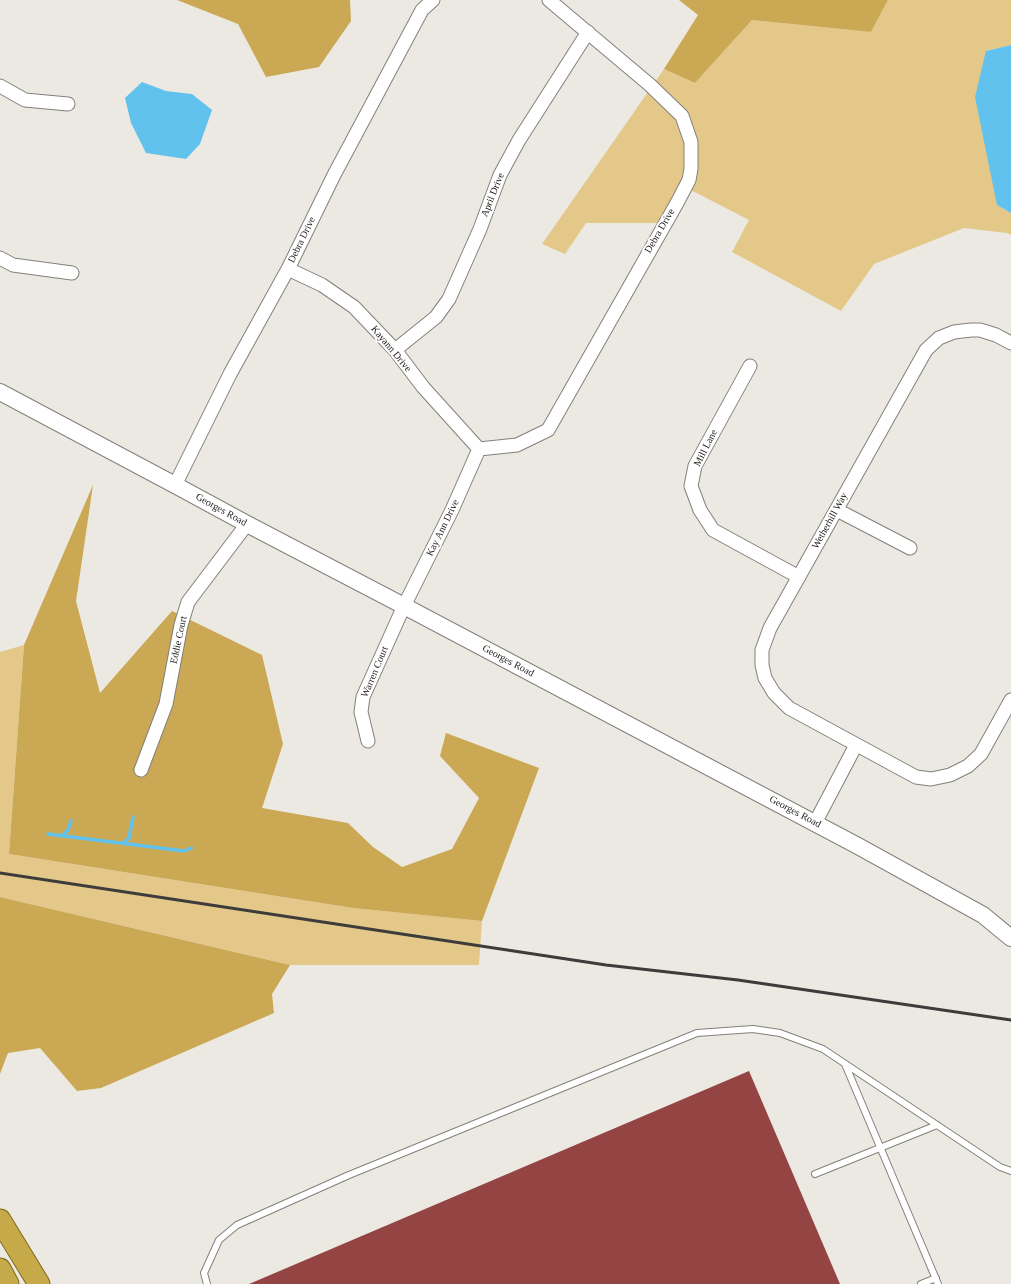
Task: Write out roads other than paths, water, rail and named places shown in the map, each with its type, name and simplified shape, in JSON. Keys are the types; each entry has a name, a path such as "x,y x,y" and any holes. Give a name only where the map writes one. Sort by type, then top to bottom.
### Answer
{"highway":[{"path":"0,1220 39,1284"},
{"path":"0,1269 8,1284"}],"street":[{"name":"Debra Drive","path":"175,485 230,374 288,269 334,175 422,10 433,0"},
{"name":"Debra Drive","path":"479,449 517,445 548,430 689,180 692,169 691,142 682,116 650,86 549,0"},
{"name":"April Drive","path":"395,350 436,317 449,299 480,229 500,175 519,140 588,32"},
{"path":"0,86 25,100 68,104"},
{"path":"0,258 13,265 72,273"},
{"name":"Kayann Drive","path":"288,269 322,285 354,307 395,350 423,387 479,449"},
{"name":"Wetherhill Way","path":"1011,343 996,335 980,330 971,330 954,332 939,338 926,350 770,628 762,650 762,665 765,678 774,693 789,708 916,777 931,779 950,775 968,766 982,754 1011,700"},
{"name":"Mill Lane","path":"750,366 695,466 691,486 700,510 713,530 799,577"},
{"name":"Georges Road","path":"0,392 247,524 815,823 983,915 1011,938"},
{"name":"Kay Ann Drive","path":"404,606 452,510 479,449"},
{"path":"837,510 910,548"},
{"name":"Eddie Court","path":"140,770 166,704 181,625 188,602 247,524"},
{"name":"Warren Court","path":"368,741 361,712 363,698 404,606"},
{"path":"815,823 856,745"}],"lane":[{"path":"207,1284 204,1274 219,1240 237,1225 349,1175 697,1033 753,1029 780,1033 823,1049 1000,1167 1011,1171"},
{"path":"845,1064 937,1281 921,1284"},
{"path":"814,1174 937,1125"}],"water":[{"path":"1011,45 1011,213 997,205 975,97 986,51"},
{"path":"142,82 166,91 192,94 212,110 200,144 186,159 146,153 131,123 125,98"}],"waterway":[{"path":"123,843 129,838 133,817"},
{"path":"62,836 68,830 71,821"},
{"path":"48,834 184,851 191,848"}],"railway":[{"path":"0,873 606,965 738,980 1011,1020"}]}
